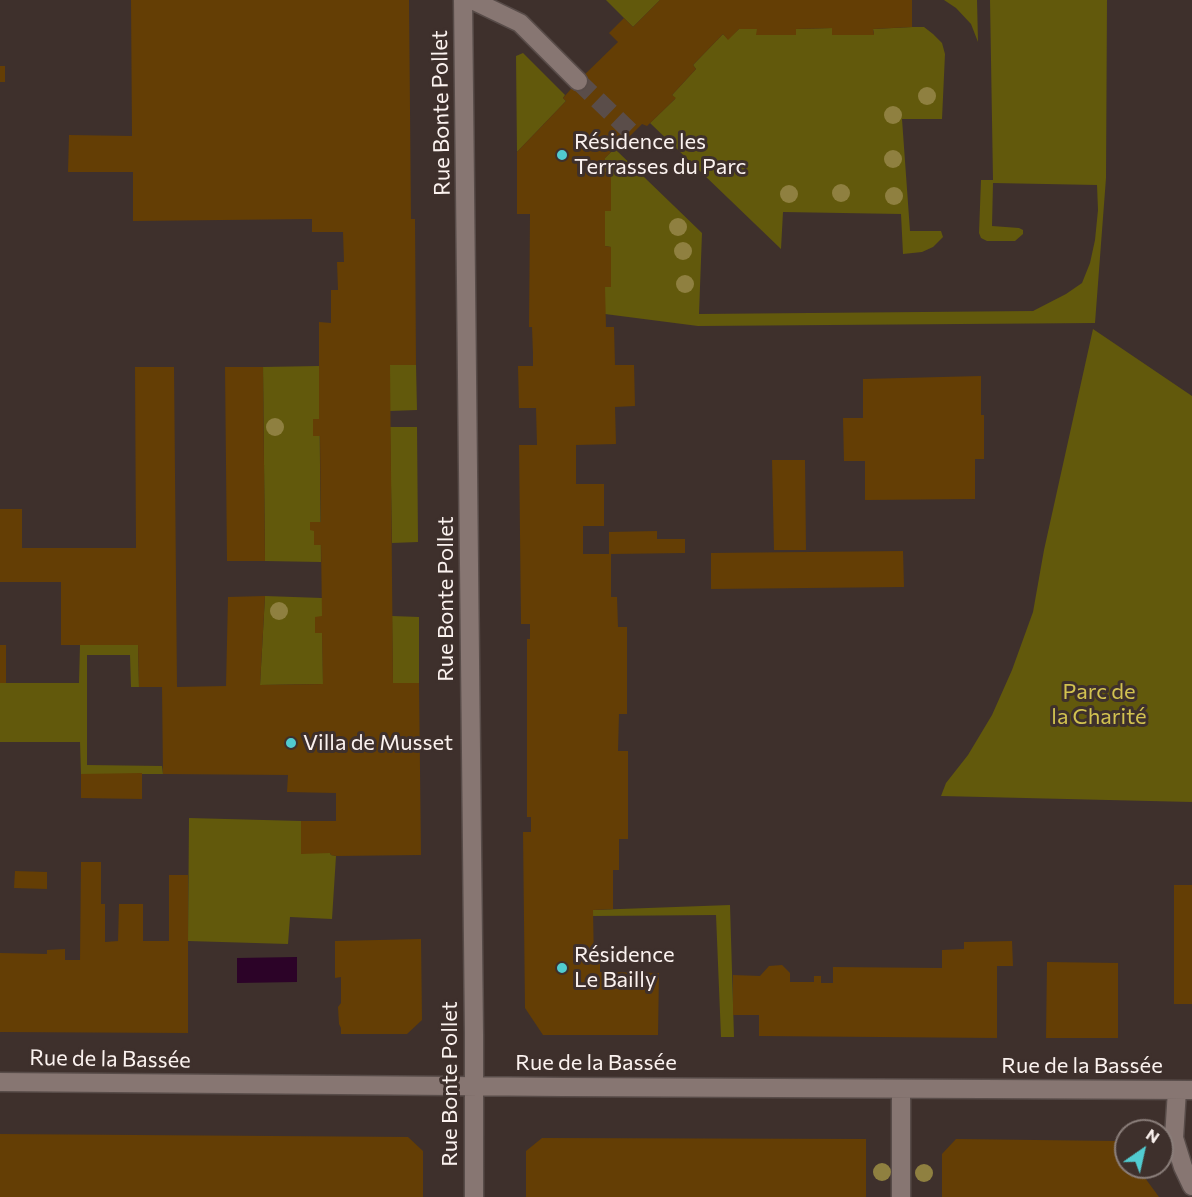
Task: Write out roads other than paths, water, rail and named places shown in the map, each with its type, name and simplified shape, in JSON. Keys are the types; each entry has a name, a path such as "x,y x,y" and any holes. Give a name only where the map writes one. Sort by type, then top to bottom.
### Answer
{"street":[{"name":"Rue Bonte Pollet","path":"463,0 474,1197"},
{"path":"472,0 520,23 578,81"},
{"name":"Rue de la Bassée","path":"0,1082 1184,1090"},
{"path":"901,1089 901,1197"},
{"path":"1184,1090 1174,1138 1192,1186"}],"tunnel":[{"path":"578,81 632,133"}],"place":[{"name":"Résidence les Terrasses du Parc","path":"562,155"},
{"name":"Villa de Musset","path":"291,743"},
{"name":"Résidence Le Bailly","path":"562,968"}],"park label":[{"name":"Parc de la Charité","path":"1099,704"}]}
